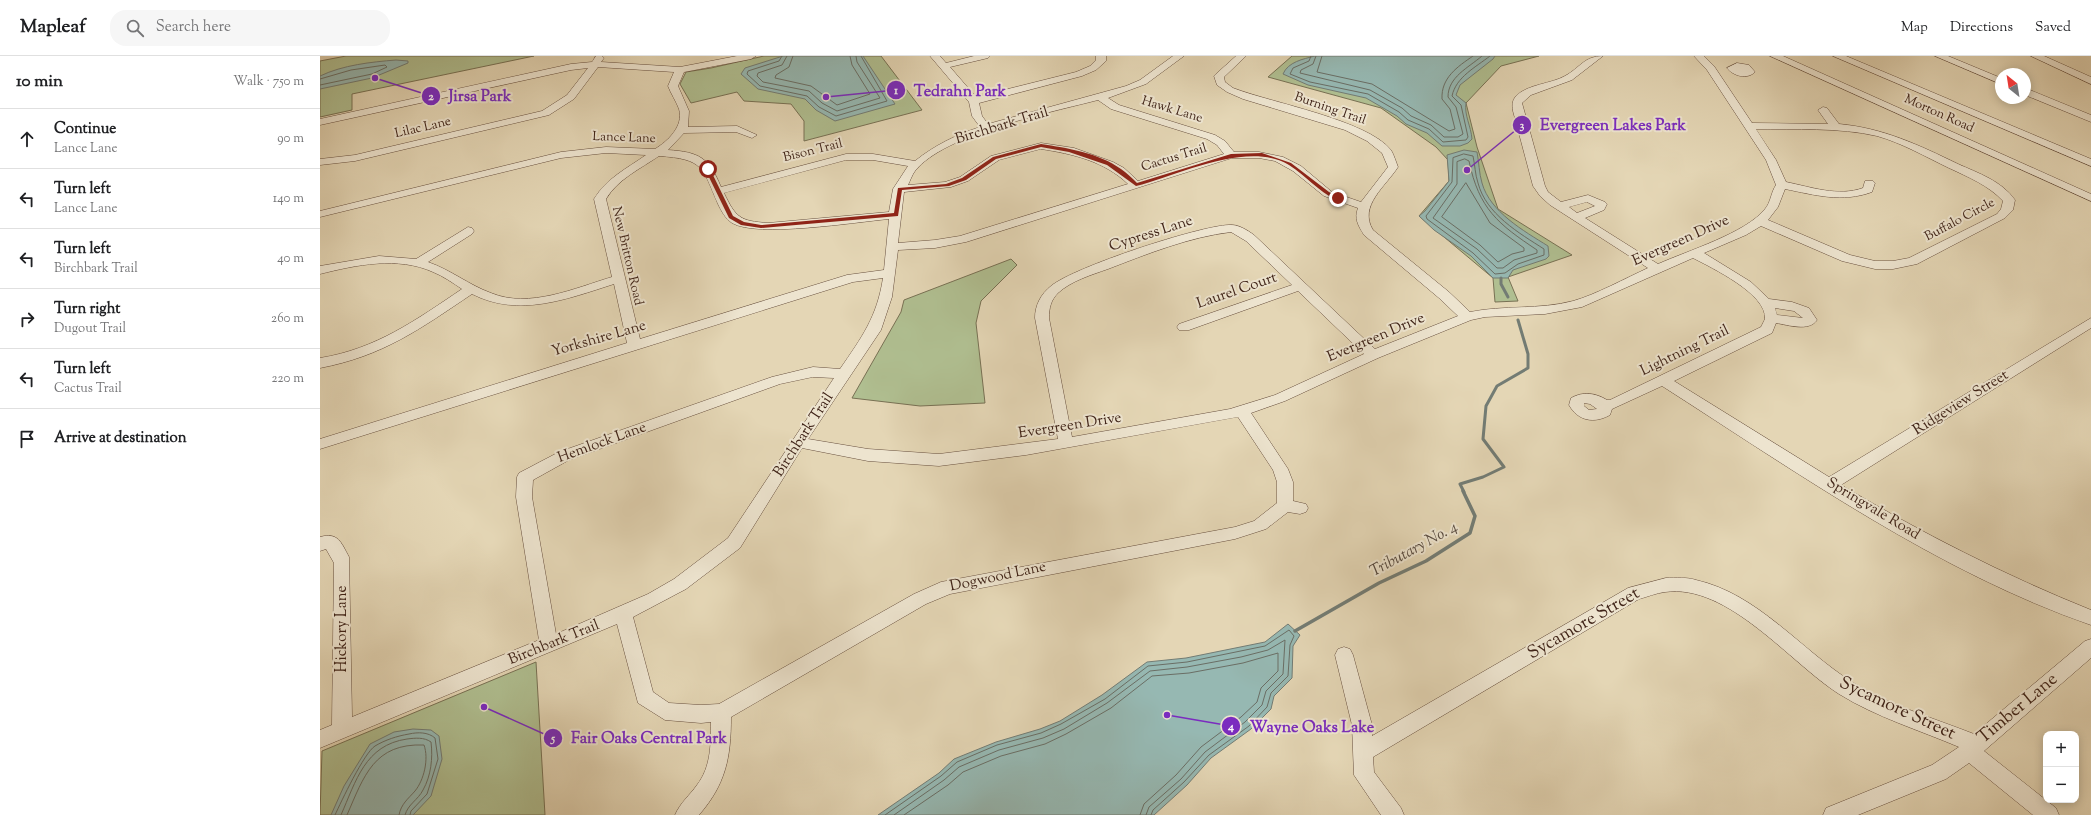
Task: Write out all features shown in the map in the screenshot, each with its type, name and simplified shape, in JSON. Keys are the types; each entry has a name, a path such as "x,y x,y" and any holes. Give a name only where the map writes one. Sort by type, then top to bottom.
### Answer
{"street":[{"path":"320,122 598,60 680,70 751,56"},
{"path":"935,56 974,101 977,116 986,128"},
{"path":"944,66 985,56"},
{"path":"974,101 1084,72 1101,61 1101,56"},
{"name":"Birchbark Trail","path":"320,739 549,645 654,600 680,584 734,543 798,442 845,374 881,316 889,273 899,189 916,164 933,151 949,142 986,128 1129,88 1143,82 1180,56"},
{"name":"Burning Trail","path":"1241,56 1219,76 1220,83 1230,90 1344,126 1371,139 1388,152 1392,159 1393,167 1363,206"},
{"path":"1598,56 1569,78 1528,93 1520,98 1517,103 1539,186 1544,194 1560,206 1658,269"},
{"path":"1699,56 1711,68 1749,126 1770,160 1782,185 1829,193 1847,194 1861,193 1868,190 1869,183"},
{"name":"Morton Road","path":"1775,56 2091,198"},
{"path":"1838,56 2089,160"},
{"path":"1940,56 1995,79"},
{"path":"2036,56 2091,81"},
{"name":"Lilac Lane","path":"320,162 355,158 545,113 565,104 572,98 598,60"},
{"path":"1711,68 1733,70"},
{"path":"680,70 673,86 685,112 685,120 681,130 737,129 752,135"},
{"path":"2031,94 2091,119"},
{"name":"Hawk Lane","path":"1100,97 1115,107 1215,139 1224,146 1231,155"},
{"path":"1823,110 1836,128"},
{"name":"Buffalo Circle","path":"1749,126 1836,128 1869,132 1890,137 1976,176 2003,193 2008,200 2007,210 2001,216 1912,261 1893,265 1874,265 1846,258 1760,221"},
{"name":"New Britton Road","path":"635,347 600,200 609,186 657,153 672,141 681,130"},
{"path":"899,189 947,185 964,179 995,158 1041,146 1070,150 1109,164 1120,170 1136,185"},
{"name":"Lance Lane","path":"320,214 568,154 606,150 679,154 699,160 708,169 731,217 742,224 753,226 776,226 896,215"},
{"name":"Cactus Trail","path":"892,247 953,241 1231,155 1262,155 1280,159 1293,166 1332,196 1363,206"},
{"name":"Bison Trail","path":"718,191 846,157 873,157 916,164"},
{"name":"Evergreen Drive","path":"798,442 876,456 939,460 1026,450 1191,422 1242,411 1280,398 1373,354 1467,317 1485,313 1545,310 1568,306 1658,269 1742,232 1760,221 1771,210 1775,202 1778,188 1782,185"},
{"path":"1560,206 1583,198 1594,199 1602,204 1600,208 1576,217"},
{"path":"1363,206 1360,219 1368,232 1444,295 1467,317"},
{"name":"Cypress Lane","path":"1066,443 1042,318 1042,312 1047,299 1058,286 1080,274 1208,232 1232,228 1250,238 1373,354"},
{"path":"418,263 468,231"},
{"path":"1694,253 1753,288 1767,303 1772,318 1802,323 1810,320 1808,314 1796,307 1767,303"},
{"path":"320,270 371,261 418,263 436,269 493,299 527,302 560,297 618,280"},
{"name":"Yorkshire Lane","path":"320,444 542,373 635,347 851,278 889,273"},
{"name":"Laurel Court","path":"1184,327 1301,286"},
{"path":"320,363 362,353 396,339 422,323 472,288"},
{"name":"Lightning Trail","path":"1604,406 1614,404 1664,381 1766,330 1772,318"},
{"name":"Ridgeview Street","path":"1830,484 2091,322"},
{"name":"Hemlock Lane","path":"549,645 524,497 525,476 564,456 776,380 813,372 845,374"},
{"name":"Springvale Road","path":"1664,381 1910,532 1983,571 2091,618"},
{"name":"Dogwood Lane","path":"623,614 642,690 651,703 664,711 682,714 721,712 920,599 947,587 1235,533 1260,525 1292,506 1280,469 1242,411"},
{"name":"Hickory Lane","path":"320,544 330,541 341,557 342,563 342,730"},
{"name":"Sycamore Street","path":"1363,752 1634,593 1653,586 1692,585 1730,600 1756,617 1826,675 1844,687 1973,748 2049,815"},
{"name":"Timber Lane","path":"1833,815 1919,782 1939,772 1973,748 2091,647"},
{"path":"1344,655 1362,725 1364,775 1394,815"},
{"path":"685,815 703,794 718,769 720,758 721,712"}],"green space":[{"path":"346,56 534,56 352,94 352,110 320,117 320,61"},
{"path":"764,56 881,56 922,110 804,141 804,121 791,104 744,101 737,92 691,103 680,84 686,72"},
{"path":"1292,56 1539,56 1501,66 1466,103 1477,147 1498,209 1572,255 1508,277 1518,301 1495,302 1493,278 1419,216 1449,181 1448,160 1436,147 1381,108 1268,77"},
{"path":"1011,259 1017,265 981,301 976,323 985,403 920,406 852,398 901,312 904,300"},
{"path":"536,662 545,815 320,815 322,751"}],"water":[{"path":"783,56 863,56 895,104 835,121 816,110 805,99 758,89 741,74 745,68"},
{"path":"1315,56 1495,56 1460,85 1456,95 1466,103 1466,112 1472,139 1468,143 1460,146 1442,146 1427,133 1406,124 1397,116 1366,98 1308,85 1283,74 1292,64"},
{"path":"396,60 408,61 408,63 372,78 320,89 320,76 329,72 357,65"},
{"path":"1464,150 1477,152 1482,183 1492,203 1509,220 1548,246 1549,256 1546,259 1513,270 1508,278 1493,278 1471,256 1434,230 1419,216 1425,211 1449,181 1447,155"},
{"path":"1288,624 1300,635 1293,646 1292,678 1274,696 1271,709 1251,729 1211,758 1187,785 1154,815 878,815 939,773 954,759 996,742 1040,729 1060,721 1102,695 1147,662 1186,658 1265,642"},
{"path":"413,729 431,730 439,736 442,759 431,796 413,815 331,815 344,786 370,744 394,732"}],"waterway":[{"name":"Tributary No. 4","path":"1501,278 1501,284 1508,297"},
{"name":"Tributary No. 4","path":"1464,492 1460,484 1483,477 1504,467 1483,439 1486,406 1497,386 1528,368 1528,354 1518,320"},
{"name":"Tributary No. 4","path":"1295,631 1379,583 1426,561 1470,533 1475,516 1463,491"}],"place":[{"name":"Jirsa Park","path":"375,78"},
{"name":"Tedrahn Park","path":"826,97"},
{"name":"Evergreen Lakes Park","path":"1467,170"},
{"name":"Fair Oaks Central Park","path":"484,707"},
{"name":"Wayne Oaks Lake","path":"1167,715"}],"route":[{"path":"708,169 728,214 742,224 761,227 896,215 899,189 930,188 957,182 964,179 995,158 1041,146 1051,146 1070,150 1109,164 1120,170 1136,185 1231,155 1262,155 1280,159 1290,164 1327,193 1338,198"}]}
